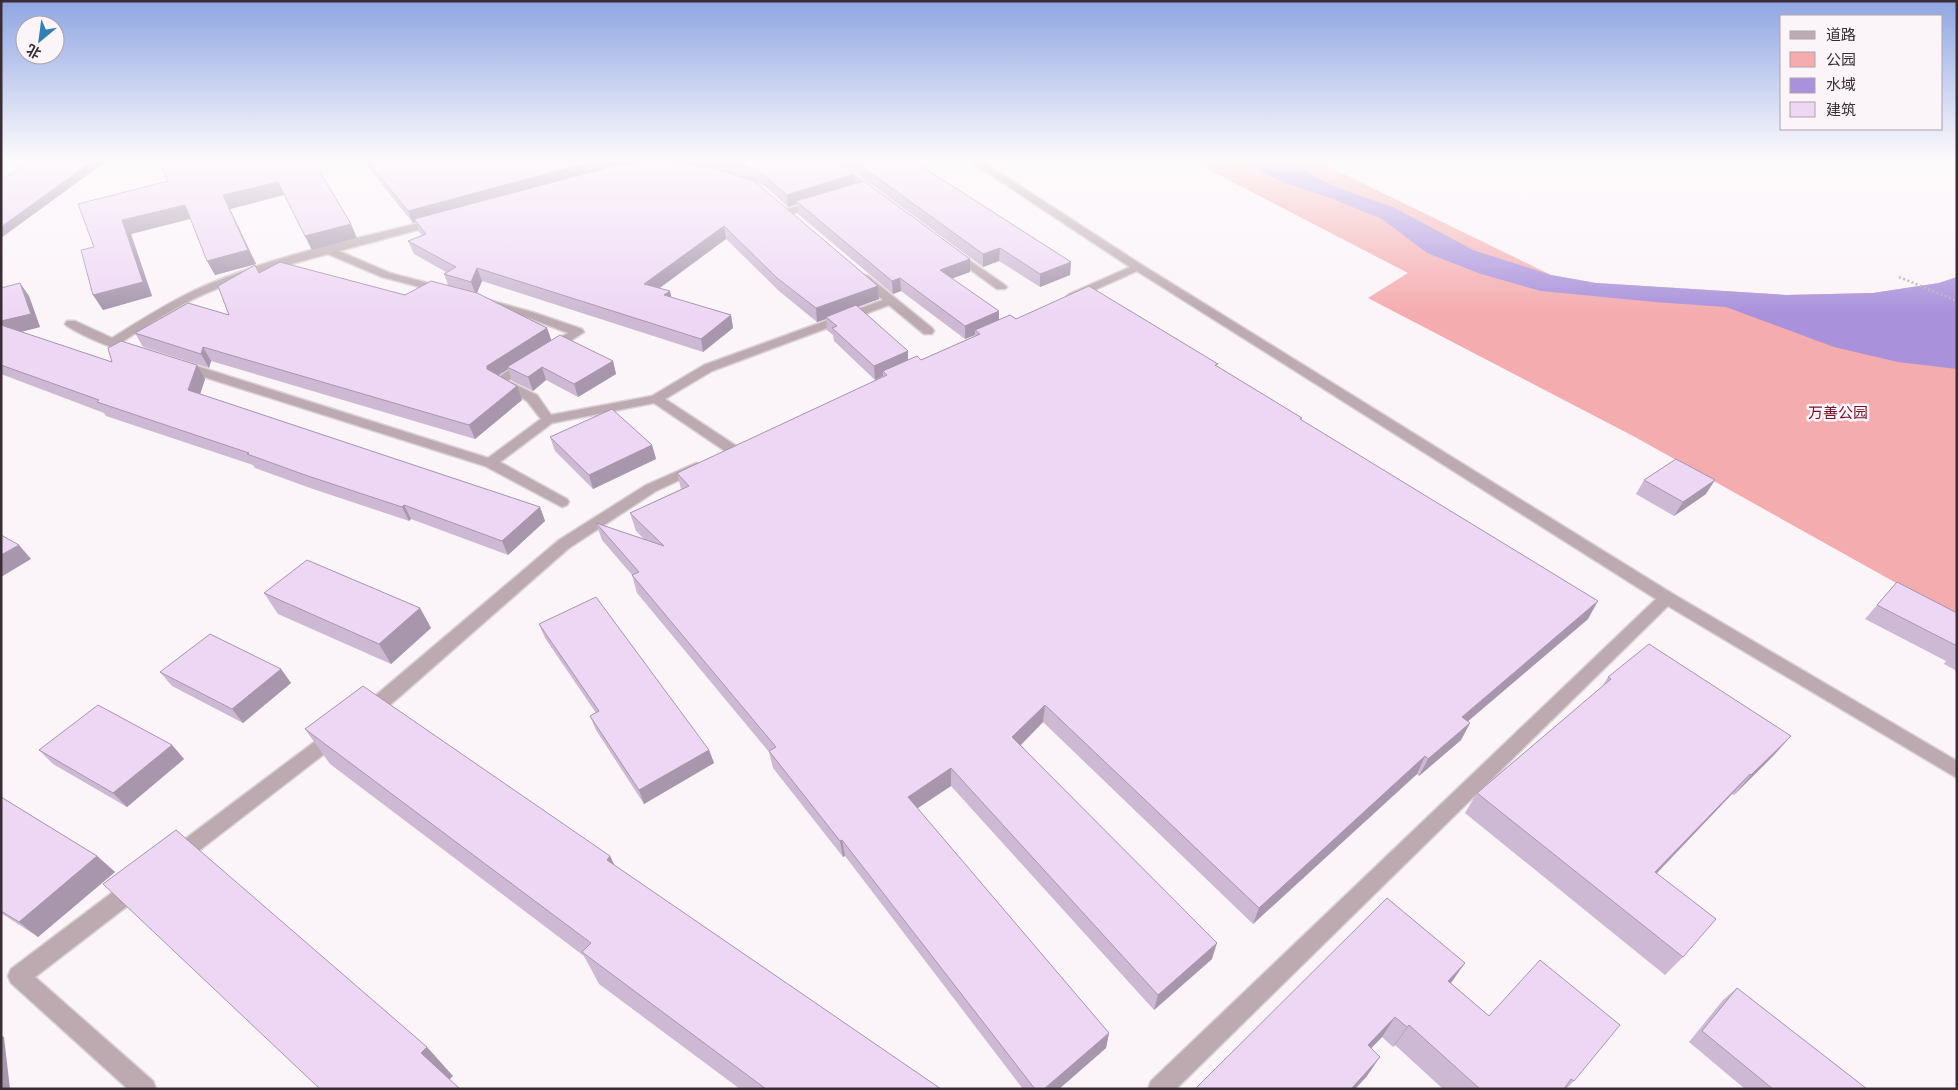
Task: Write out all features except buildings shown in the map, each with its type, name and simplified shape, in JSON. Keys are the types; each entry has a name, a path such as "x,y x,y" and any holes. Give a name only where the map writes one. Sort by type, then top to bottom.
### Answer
{"street":[{"path":"1052,211 1138,267 1667,598 1957,770"},
{"path":"112,343 153,317 211,288 329,250 443,221"},
{"path":"945,246 1001,287"},
{"path":"329,250 386,274 452,293"},
{"path":"1057,303 1138,267"},
{"path":"854,269 891,302 928,331"},
{"path":"481,301 528,314 578,332 499,381 532,398 548,420"},
{"path":"490,464 548,420 656,399 708,368 891,302"},
{"path":"71,324 112,343 131,349"},
{"path":"168,361 490,464 562,502"},
{"path":"656,399 733,450"},
{"path":"162,868 392,693 564,544 651,488 751,442"},
{"path":"1159,1089 1667,598"},
{"path":"145,1089 19,976 146,880"}],"path":[{"path":"1899,276 1957,301"}],"green space":[{"name":"万善公园","path":"1288,211 1419,211 1551,275 1596,283 1786,295 1873,293 1939,283 1957,277 1957,617 1635,437 1368,298 1408,273"}],"water":[{"path":"1362,211 1400,211 1473,250 1551,275 1596,283 1786,295 1873,293 1939,283 1957,277 1957,369 1898,362 1834,347 1726,307 1541,291 1481,274 1427,253 1382,219"}]}
